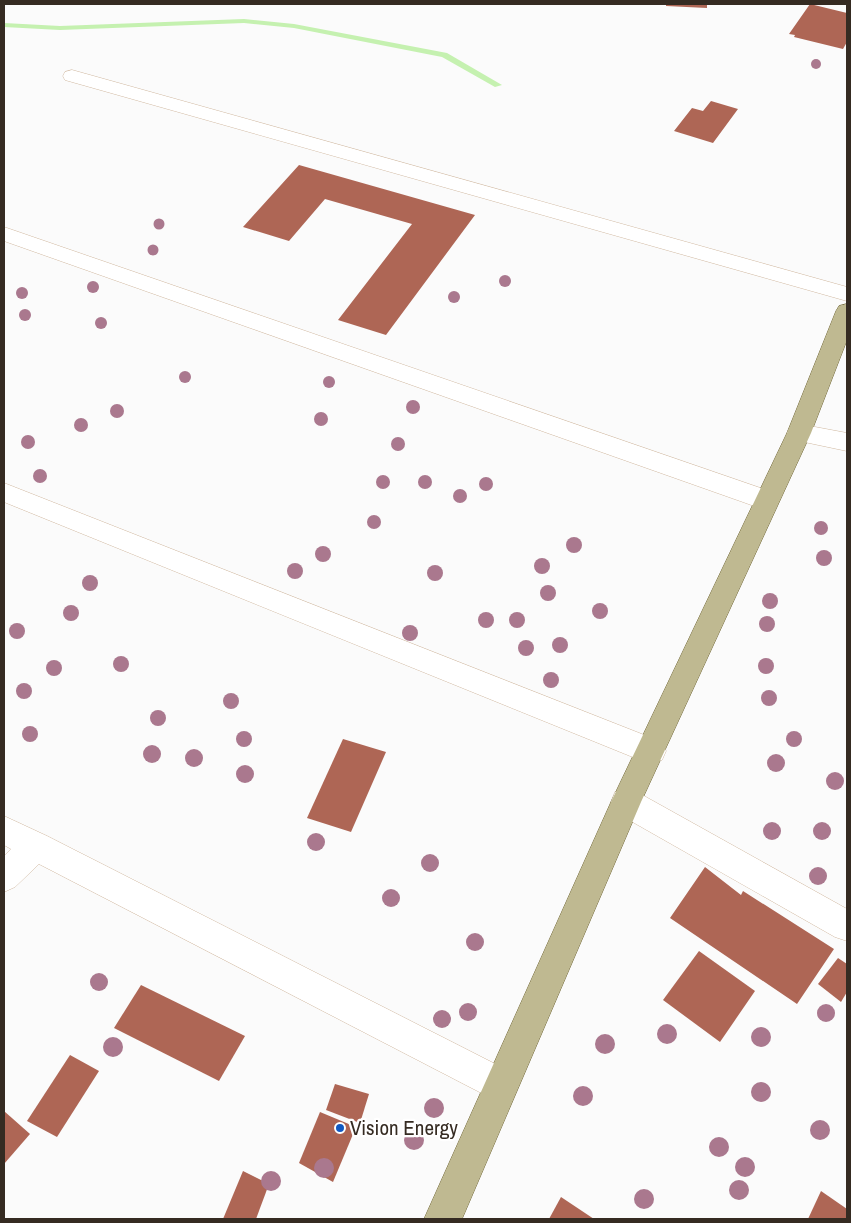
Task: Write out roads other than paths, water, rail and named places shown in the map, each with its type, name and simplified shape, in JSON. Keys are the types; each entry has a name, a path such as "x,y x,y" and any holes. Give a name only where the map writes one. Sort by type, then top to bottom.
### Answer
{"main road":[{"path":"443,1219 626,802 799,433 847,311"}],"street":[{"path":"72,76 847,294"},
{"path":"4,234 766,500"},
{"path":"799,433 847,442"},
{"path":"4,492 651,751"},
{"path":"626,802 847,926"},
{"path":"4,830 501,1085"},
{"path":"4,877 36,846"}],"waterway":[{"path":"4,25 60,28 244,21 294,26 444,55 498,85"}],"place":[{"name":"Vision Energy","path":"340,1128"}]}
